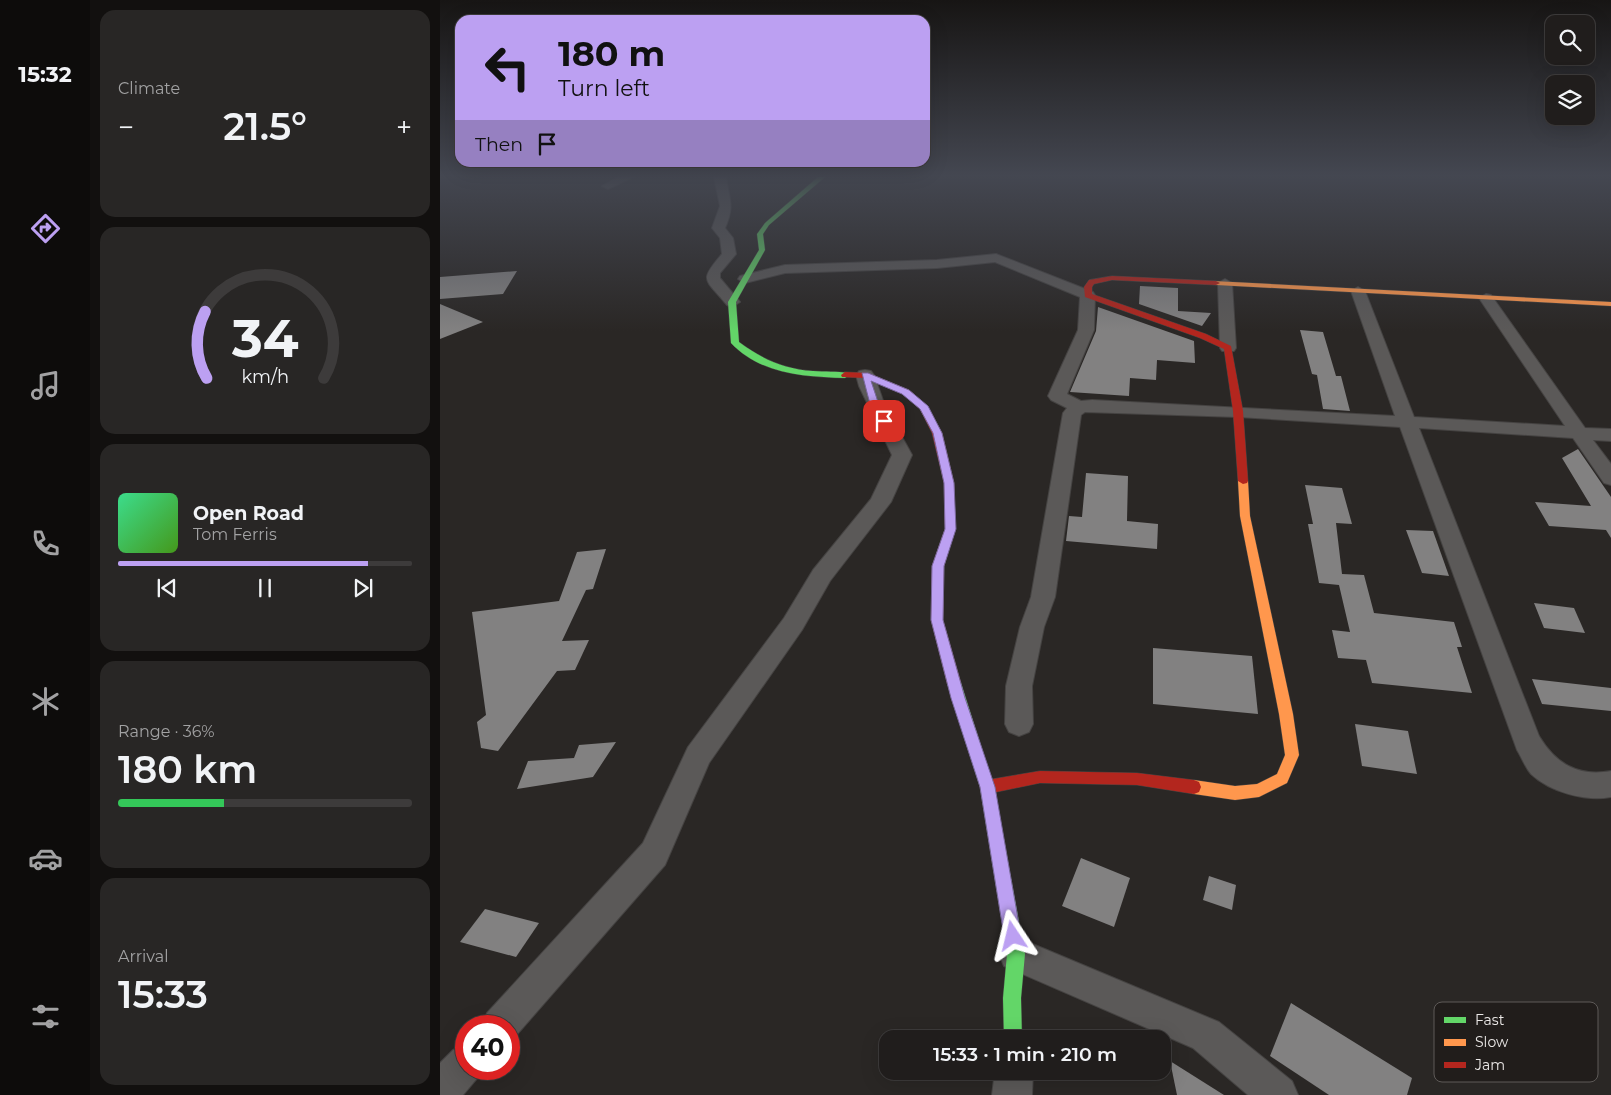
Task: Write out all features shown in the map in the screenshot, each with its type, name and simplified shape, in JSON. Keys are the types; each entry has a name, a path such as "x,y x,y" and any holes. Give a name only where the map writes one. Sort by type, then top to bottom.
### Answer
{"street":[{"path":"718,228 726,238 729,254 713,273 713,279 732,302"},
{"path":"764,228 760,234 762,250 732,302 735,343 754,358 773,368 792,371 865,375 906,392 924,408 937,433 949,483 950,529 938,566 937,620 958,698 987,787 1016,954 1012,998 1013,1030"},
{"path":"745,279 785,270 812,267 937,264 996,258 1088,295 1203,336 1228,348"},
{"path":"1079,407 1057,396 1086,330 1088,287 1092,282 1112,278 1611,304"},
{"path":"987,787 1040,777 1138,780 1235,793 1259,790 1282,778 1292,755 1286,714 1245,516 1238,411 1228,348 1225,283"},
{"path":"1358,291 1405,421 1527,742 1542,764 1565,778 1600,787 1611,784"},
{"path":"1486,298 1611,479"},
{"path":"510,1015 654,854 698,756 793,624 821,576 880,502 893,478 902,455 892,433 876,408 865,375"},
{"path":"1018,724 1019,686 1024,661 1043,597 1072,413 1079,407 1092,405 1238,411 1611,435"},
{"path":"1016,954 1206,1034 1278,1095"},
{"path":"440,1091 455,1075"},
{"path":"1012,1095 1013,1080"}],"building":[{"path":"517,271 503,294 440,299 440,277"},
{"path":"1140,286 1178,288 1178,311 1211,313 1202,326 1139,304"},
{"path":"440,304 483,322 440,339"},
{"path":"1098,307 1194,341 1195,363 1157,360 1156,380 1130,378 1129,396 1070,392 1096,331"},
{"path":"1300,330 1323,332 1336,376 1341,376 1350,411 1323,409 1317,375 1312,374"},
{"path":"1578,449 1611,497 1611,538 1606,530 1549,526 1535,502 1591,506 1562,458"},
{"path":"1086,473 1128,476 1127,521 1158,524 1157,549 1066,541 1069,516 1082,517"},
{"path":"1305,485 1342,488 1352,524 1336,523 1342,574 1364,575 1374,613 1454,622 1462,647 1457,647 1472,693 1372,683 1366,660 1338,658 1332,630 1350,632 1339,585 1319,583 1308,524 1313,524"},
{"path":"1406,530 1433,531 1449,576 1422,573"},
{"path":"606,549 593,589 586,590 562,641 589,640 575,670 557,671 498,751 481,748 477,722 486,715 472,612 559,601 577,552"},
{"path":"1534,603 1574,608 1585,633 1544,628"},
{"path":"1153,648 1252,656 1258,714 1153,704"},
{"path":"1532,679 1611,688 1611,711 1542,704"},
{"path":"1355,724 1408,731 1417,774 1362,766"},
{"path":"616,742 593,777 517,789 528,761 574,758 579,745"},
{"path":"1081,858 1130,878 1114,927 1062,906"},
{"path":"1209,876 1236,885 1232,910 1203,900"},
{"path":"485,909 539,923 516,957 460,942"},
{"path":"1291,1003 1412,1078 1407,1095 1329,1095 1270,1056"},
{"path":"1171,1062 1224,1095 1177,1095"}],"traffic: fast":[{"path":"764,228 760,234 762,250 732,302 735,343 761,361 787,370 800,373 845,375"},
{"path":"954,683 987,787 1016,954 1012,998 1013,1030"}],"traffic: slow":[{"path":"1216,283 1611,304"},
{"path":"1194,787 1235,793 1259,790 1282,778 1292,755 1286,714 1245,516 1243,481"}],"traffic: jam":[{"path":"1216,283 1112,278 1092,282 1088,287 1088,295 1203,336 1228,348 1238,411 1243,481"},
{"path":"845,375 865,375 906,392 924,408 937,433 949,483 950,529 938,566 937,620 954,683"},
{"path":"987,787 1040,777 1137,779 1194,787"}],"route":[{"path":"884,421 868,390 865,375 906,392 924,408 937,433 949,483 950,529 938,566 937,620 958,698 987,787 1013,936"}]}
